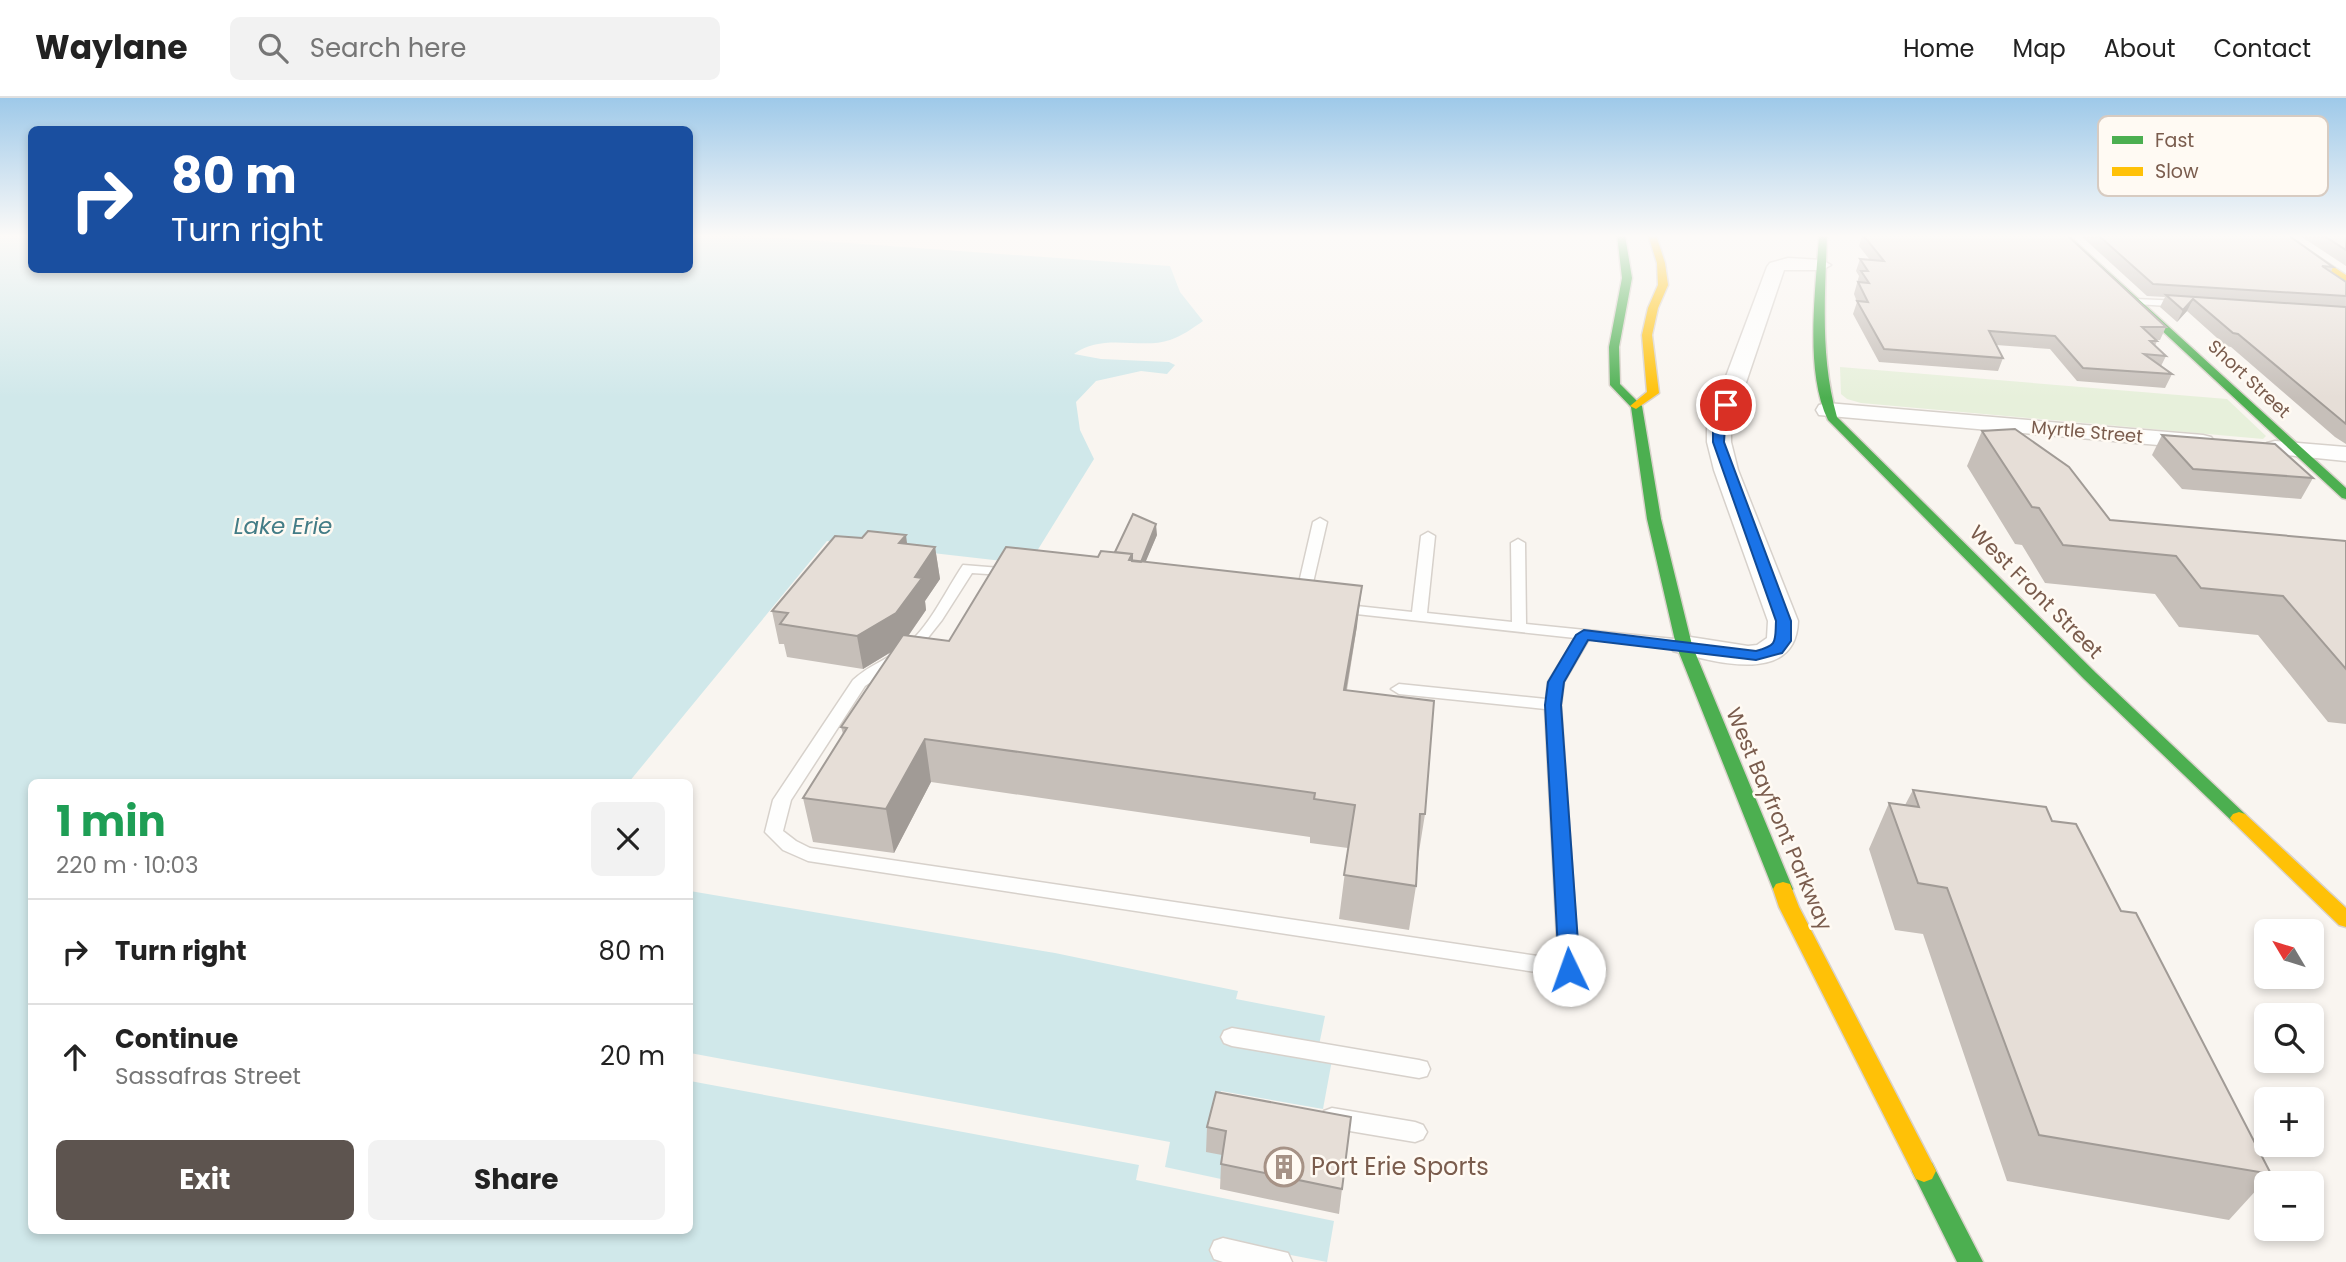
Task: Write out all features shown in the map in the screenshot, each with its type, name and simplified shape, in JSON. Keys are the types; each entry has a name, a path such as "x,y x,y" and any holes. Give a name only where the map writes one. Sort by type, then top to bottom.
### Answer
{"main road":[{"name":"West Bayfront Parkway","path":"1627,289 1615,343 1615,385 1636,405 1654,519 1684,645 1765,840 1789,907 1970,1262"},
{"path":"1636,405 1653,393 1647,334 1653,308 1661,289"},
{"path":"1822,289 1823,363 1828,410"},
{"name":"Short Street","path":"2124,289 2346,495"},
{"name":"West Front Street","path":"1828,410 1839,425 2090,676 2346,920"}],"street":[{"path":"1684,645 1756,656 1777,650 1783,641 1783,621 1718,442 1719,427 1768,289"},
{"name":"Myrtle Street","path":"1828,410 2219,444"},
{"path":"2246,446 2346,454"}],"lane":[{"path":"2137,301 2200,305"},
{"path":"1320,522 1307,603 1684,645"},
{"path":"1419,617 1428,536"},
{"path":"1518,543 1519,628"},
{"path":"1037,575 968,568 917,644 865,676 859,683 782,800 774,832 782,841 790,848 808,854 1569,970 1553,705 1556,682 1584,635"},
{"path":"1399,689 1553,705"},
{"path":"1232,1037 1419,1069"},
{"path":"1310,1114 1415,1132"},
{"path":"1223,1250 1279,1262"}],"green space":[{"path":"1840,367 2227,399 2266,436 2263,439 1861,403 1841,394"}],"water":[{"name":"Lake Erie","path":"0,289 1179,289 1203,321 1183,334 1159,343 1097,344 1074,354 1101,359 1169,362 1175,365 1167,374 1141,371 1096,381 1076,402 1080,430 1094,459 1029,564 827,541 631,779 28,779 28,1234 693,1234 693,1082 1139,1165 1136,1180 1334,1221 1327,1262 1224,1242 1237,1262 0,1262"},
{"path":"693,892 1055,953 1238,991 1236,999 1325,1016 1319,1045 1332,1060 1323,1109 1221,1091 1217,1105 1226,1156 1221,1179 1165,1167 1170,1142 693,1054"}],"building":[{"path":"1862,289 2125,289 2166,327 2142,327 2157,341 2150,341 2166,356 2144,354 2172,374 2083,368 2055,336 1989,331 2003,358 1884,349 1857,301 1868,302"},
{"path":"2239,289 2346,289 2346,296"},
{"path":"2166,295 2346,307 2346,424 2193,299 2183,310"},
{"path":"2015,429 2069,467 2110,520 2346,541 2346,669 2283,596 2201,588 2176,556 2063,545 2039,508 2032,507 1982,431"},
{"path":"2162,435 2275,444 2313,478 2193,469"},
{"path":"1133,514 1156,524 1141,562 1132,561 1132,554 1115,552"},
{"path":"868,531 906,535 899,543 935,547 915,577 922,578 896,613 857,636 780,624 788,613 772,611 835,536 862,538"},
{"path":"1006,547 1098,557 1101,551 1132,554 1129,560 1362,586 1344,690 1434,701 1425,814 1420,814 1416,886 1344,875 1355,805 1314,799 1315,793 925,739 886,809 803,798 847,728 841,727 903,635 949,641"},
{"path":"1913,790 2046,807 2052,821 2076,824 2121,911 2136,913 2254,1141 2254,1157 2262,1157 2269,1171 2254,1171 2039,1135 1947,888 1918,883 1889,803 1919,807"},
{"name":"Port Erie Sports","path":"1216,1092 1351,1117 1342,1189 1221,1164 1226,1131 1207,1127"}],"traffic: fast":[{"path":"1625,289 1614,347 1615,385 1636,406 1654,519 1684,645 1783,889"},
{"path":"1821,289 1822,374 1832,418 2090,676 2239,818"},
{"path":"2122,289 2346,495"},
{"path":"1924,1171 1970,1262"}],"traffic: slow":[{"path":"1636,406 1653,393 1647,335 1653,308 1661,289"},
{"path":"2239,818 2346,920"},
{"path":"1783,889 1789,907 1924,1171"}],"place":[{"name":"Port Erie Sports","path":"1284,1167"}],"route":[{"path":"1569,970 1553,705 1556,682 1584,635 1684,645 1756,656 1777,650 1783,641 1783,621 1718,442 1719,427 1726,405"}]}
